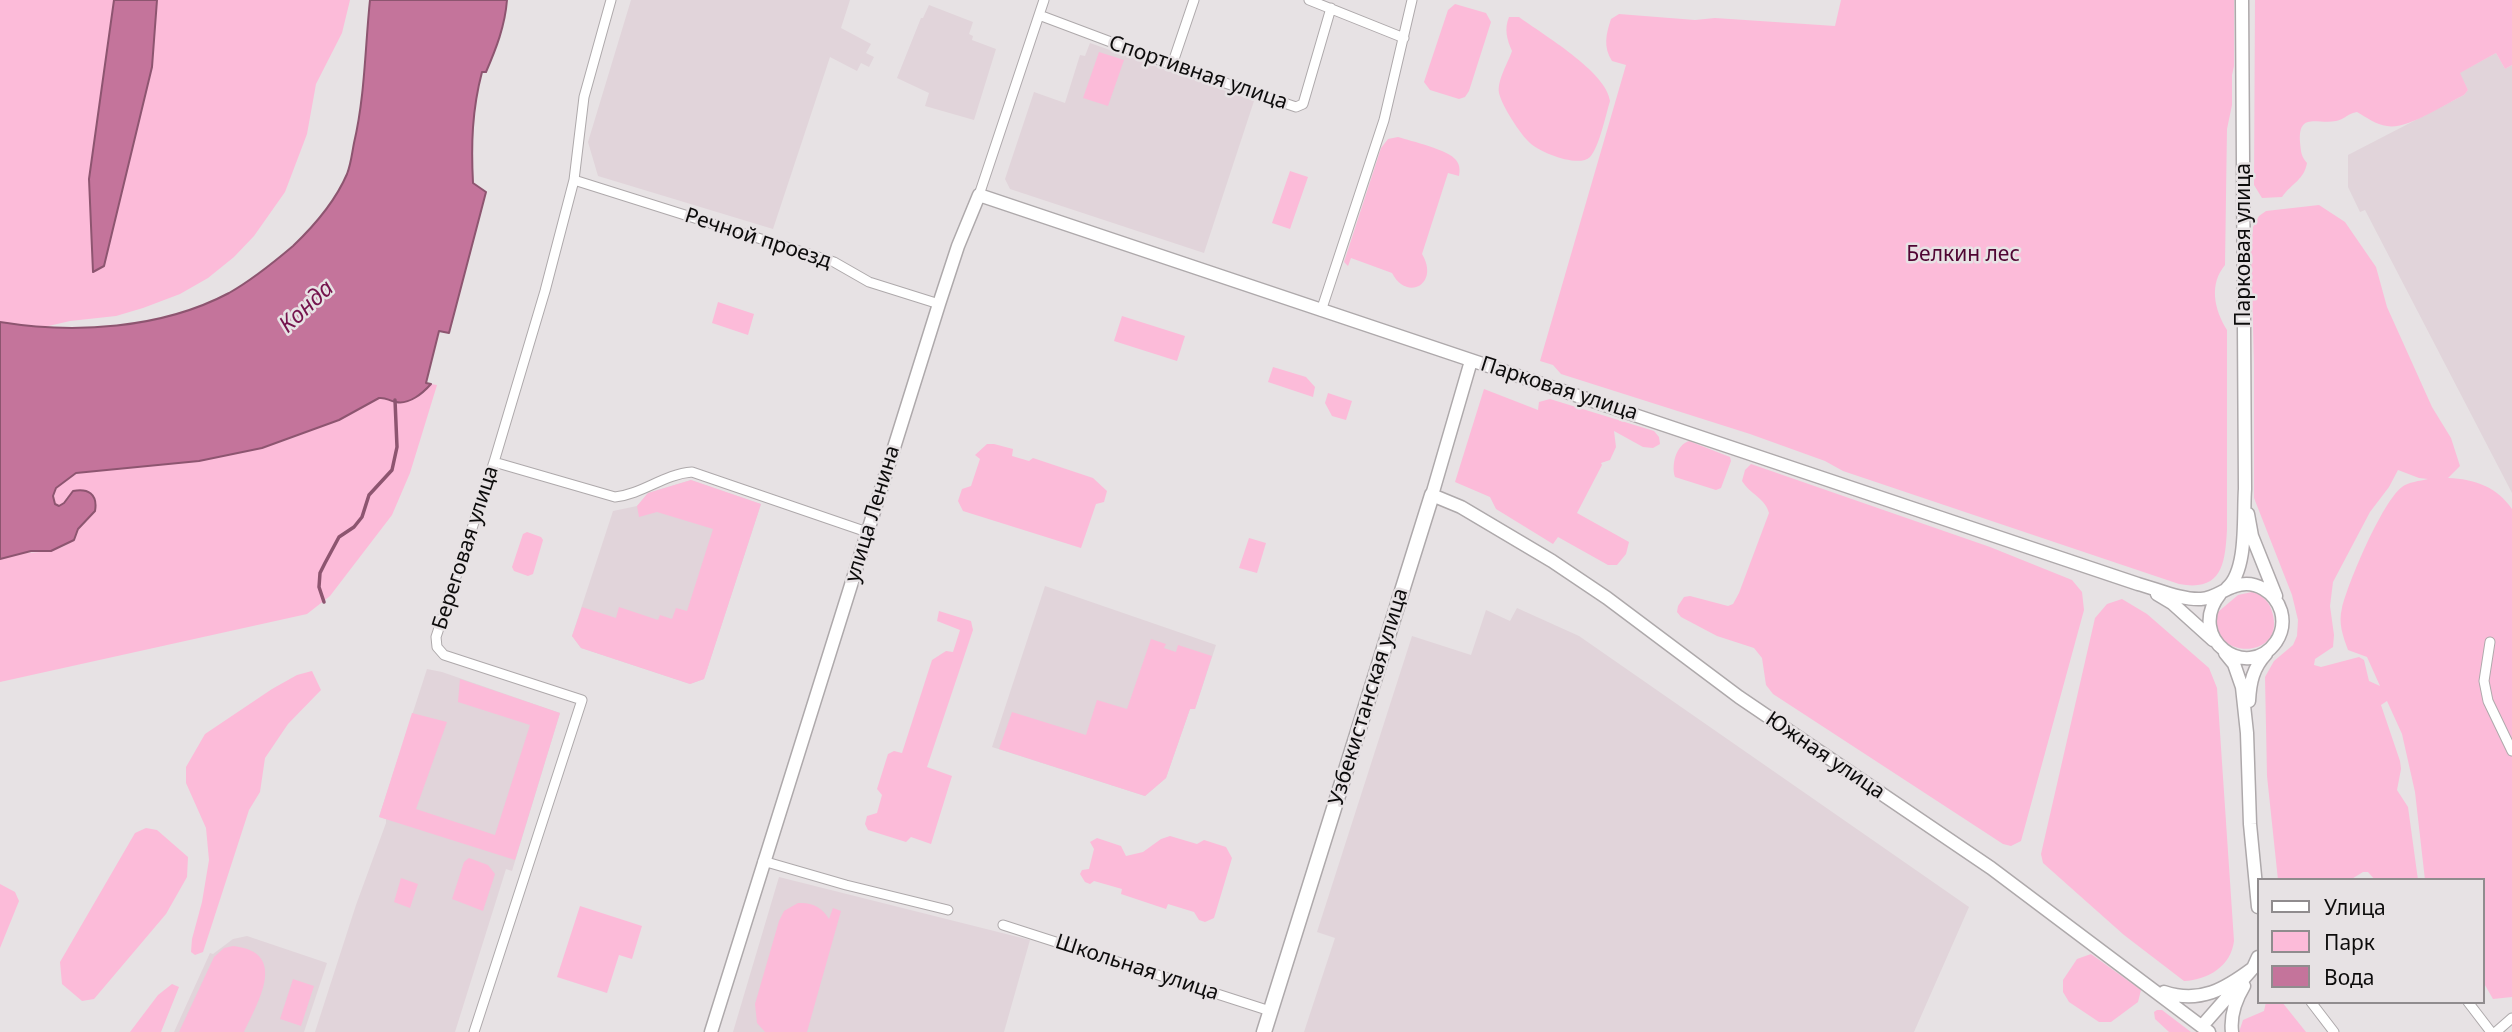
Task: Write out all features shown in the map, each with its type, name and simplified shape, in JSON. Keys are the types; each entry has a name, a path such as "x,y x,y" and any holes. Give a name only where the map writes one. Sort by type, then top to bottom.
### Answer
{"main road":[{"name":"Парковая улица","path":"979,195 2138,584 2191,599 2222,593 2235,580 2240,566 2245,489 2242,0"},
{"name":"улица Ленина","path":"711,1032 939,304 958,246 979,195"},
{"name":"Узбекистанская улица","path":"1264,1032 1432,495 1471,361"},
{"name":"Парковая улица","path":"2245,489 2252,536 2280,608"},
{"name":"Южная улица","path":"1432,495 1461,507 1552,561 1607,598 1739,697 1991,868 2205,1029"},
{"name":"Парковая улица","path":"2138,584 2172,603 2220,647"},
{"path":"2247,733 2253,674 2257,663 2277,640 2283,627 2280,608 2273,595 2259,586 2243,584 2222,593 2211,608 2209,616 2211,635 2238,672 2242,687 2256,886"},
{"path":"2220,647 2244,658 2259,656 2271,648"},
{"path":"2154,989 2179,996 2207,995 2228,987 2256,963"},
{"path":"2205,1029 2256,963"},
{"path":"2232,1032 2235,1002 2256,963"}],"street":[{"name":"Береговая улица","path":"474,1032 582,700 444,655 437,647 436,637 494,462 545,291 574,180 584,97 611,0"},
{"name":"улица Ленина","path":"979,195 1044,0"},
{"path":"1172,65 1194,0"},
{"path":"1309,0 1404,38"},
{"path":"1321,311 1381,128 1412,0"},
{"name":"Спортивная улица","path":"1039,15 1172,65 1299,107 1303,104 1331,8"},
{"name":"Речной проезд","path":"574,180 834,262 869,282 939,304"},
{"path":"494,462 615,497 629,495 672,475 692,472 867,532"},
{"path":"2490,642 2484,681 2488,701 2512,751"},
{"path":"764,862 948,910"},
{"name":"Школьная улица","path":"1003,925 1270,1011"},
{"path":"2313,1004 2334,1032"},
{"path":"2470,1004 2491,1032"},
{"path":"2496,1032 2512,1018"}],"shaded area":[{"path":"631,0 850,0 841,28 871,44 866,53 874,57 869,67 861,63 857,71 830,57 773,229 598,176 588,142"},
{"path":"929,5 973,22 969,34 973,36 972,40 996,49 974,120 925,106 929,93 897,78 921,18"},
{"path":"1090,43 1254,101 1204,253 1010,189 1005,179 1034,92 1065,103 1080,55 1085,56"},
{"path":"2496,53 2505,69 2512,65 2512,493 2365,210 2360,212 2348,187 2348,155 2464,95 2468,90 2459,73"},
{"path":"691,480 761,504 704,679 690,684 581,648 572,636 613,511 637,506 648,493"},
{"path":"1045,586 1216,645 1195,709 1190,709 1166,778 1145,796 992,747"},
{"path":"1517,608 1579,636 1969,907 1914,1032 1304,1032 1335,938 1317,932 1412,636 1471,655 1486,610 1510,621"},
{"path":"427,669 560,713 512,871 506,869 455,1032 315,1032 386,823 386,819 379,817"},
{"path":"779,877 1030,940 1004,1032 733,1032"},
{"path":"247,936 327,963 304,1032 174,1032 210,953 213,954 233,939"}],"green space":[{"path":"0,0 114,0 89,179 93,272 129,156 152,67 157,0 350,0 342,33 316,84 307,134 285,192 254,236 208,278 180,294 116,316 70,321 40,328 0,322"},
{"name":"Белкин лес","path":"1841,0 2234,0 2232,105 2227,129 2225,265 2215,288 2216,305 2227,330 2227,530 2225,554 2213,579 2204,584 2179,584 1843,471 1825,461 1750,434 1561,374 1553,365 1540,361 1626,65 1612,61 1607,51 1611,19 1619,14 1835,26"},
{"path":"2255,0 2512,0 2512,65 2505,69 2496,53 2460,73 2468,90 2464,95 2405,124 2383,125 2357,112 2336,121 2306,123 2300,132 2301,151 2307,163 2303,174 2282,197 2262,198 2254,185"},
{"path":"1455,4 1486,13 1491,22 1469,91 1465,97 1459,99 1430,90 1424,82 1448,10"},
{"path":"1509,17 1519,17 1572,55 1598,78 1606,90 1610,101 1602,130 1593,153 1585,160 1560,158 1535,147 1521,133 1504,105 1499,88 1512,51 1507,34"},
{"path":"1099,52 1124,60 1108,106 1083,98"},
{"path":"1398,137 1452,156 1459,168 1459,176 1448,173 1422,254 1427,274 1419,286 1413,288 1398,282 1392,273 1351,258 1348,266 1344,262 1381,148 1388,139"},
{"path":"1290,171 1308,177 1290,229 1272,223"},
{"path":"2319,205 2345,222 2376,267 2387,307 2432,407 2451,438 2460,466 2448,478 2467,480 2484,486 2499,495 2512,509 2512,997 2493,999 2484,983 2484,878 2425,878 2415,792 2402,734 2387,701 2381,705 2400,761 2397,790 2408,807 2418,878 2373,878 2368,872 2363,872 2353,878 2278,878 2267,776 2265,677 2274,661 2293,645 2297,636 2298,620 2292,595 2254,498 2251,254 2253,227 2259,216 2266,211","holes":["2398,470 2428,479 2402,487 2394,495 2376,525 2345,596 2341,619 2348,650 2367,657 2380,686 2369,681 2364,660 2359,657 2321,667 2314,665 2315,659 2333,647 2330,606 2333,582 2370,512"]},
{"path":"718,302 754,314 748,335 712,323"},
{"path":"1122,316 1185,336 1177,361 1114,341"},
{"path":"1273,367 1306,377 1315,387 1313,397 1268,382"},
{"path":"431,384 437,385 410,473 392,515 330,596 307,614 0,682 0,559 14,554 64,546 74,540 78,529 95,511 67,497 59,506 55,504 56,489 65,480 92,470 197,460 275,444 306,433 379,398 386,397 396,402 422,394"},
{"path":"1484,389 1538,410 1539,402 1550,399 1654,431 1659,437 1660,444 1653,448 1643,447 1614,431 1616,447 1610,460 1601,463 1577,513 1629,542 1626,554 1617,565 1608,565 1558,537 1553,544 1496,509 1490,497 1455,482"},
{"path":"1328,393 1352,401 1346,420 1332,416 1325,403"},
{"path":"1689,441 1730,457 1721,488 1716,490 1675,477 1676,456 1681,447"},
{"path":"987,444 1013,449 1012,456 1029,461 1033,458 1093,478 1107,491 1104,502 1096,504 1081,548 963,511 958,501 962,489 971,486 980,459 975,455"},
{"path":"1751,464 1990,547 2072,580 2082,592 2084,610 2021,841 2011,846 2003,844 1773,694 1766,685 1762,658 1754,648 1717,636 1681,617 1677,612 1684,597 1690,596 1728,606 1733,604 1739,593 1769,513 1764,503 1742,481 1745,470"},
{"path":"691,480 761,504 704,679 690,684 581,648 572,636 582,607 616,618 619,607 658,620 660,615 672,619 676,608 687,611 713,529 657,512 639,517 637,506 648,493"},
{"path":"527,532 543,540 533,574 528,576 514,571 512,567 523,534"},
{"path":"1249,538 1266,543 1257,573 1239,568"},
{"path":"2252,592 2263,597 2270,606 2273,630 2267,641 2257,647 2245,649 2233,646 2223,639 2217,628 2218,612 2238,595"},
{"path":"2122,599 2147,614 2209,668 2217,688 2234,941 2228,958 2217,970 2193,980 2184,981 2124,935 2043,863 2041,854 2095,618 2107,604"},
{"path":"939,611 971,621 973,630 927,767 952,776 931,844 911,837 906,842 868,830 865,824 867,816 877,813 882,795 877,789 888,754 894,751 902,753 932,660 946,651 953,652 960,630 937,621"},
{"path":"1151,639 1166,644 1164,648 1176,652 1178,645 1212,656 1195,709 1190,709 1166,778 1145,796 999,749 1012,712 1086,735 1097,700 1127,709"},
{"path":"312,671 321,690 288,724 265,758 260,792 249,810 203,952 195,955 191,952 192,939 209,860 206,828 186,783 186,767 205,734 272,689 297,675"},
{"path":"460,679 560,713 515,860 379,817 412,713 447,722 416,809 495,835 530,725 458,702"},
{"path":"146,828 157,830 188,857 187,877 166,914 94,999 82,1001 62,984 60,962 135,833"},
{"path":"1170,836 1197,844 1204,840 1226,847 1232,858 1214,918 1205,922 1199,920 1194,912 1168,904 1166,909 1121,894 1122,889 1094,881 1090,884 1085,882 1080,874 1082,870 1089,869 1094,849 1090,842 1097,838 1121,846 1126,856 1143,852"},
{"path":"469,858 488,865 495,874 483,911 452,899 464,862"},
{"path":"401,878 418,884 410,908 394,902"},
{"path":"0,884 15,892 19,901 0,948"},
{"path":"798,903 816,906 829,919 833,908 841,911 807,1032 765,1032 757,1023 755,1004 779,921 784,911"},
{"path":"580,906 642,926 632,959 619,955 607,993 557,977"},
{"path":"233,946 250,950 260,958 265,968 261,993 244,1032 179,1032 214,957 224,948"},
{"path":"2091,954 2141,990 2138,1002 2111,1022 2099,1022 2069,1002 2063,992 2063,980 2077,959"},
{"path":"293,979 314,986 301,1026 280,1019"},
{"path":"172,984 179,987 161,1032 130,1032 158,995"},
{"path":"2266,1004 2284,1004 2306,1032 2239,1032 2243,1020 2264,1011"},
{"path":"2162,1010 2191,1032 2169,1032 2155,1019 2154,1012"}],"water":[{"path":"114,0 157,0 152,67 104,266 93,272 89,179"},
{"name":"Конда","path":"370,0 507,0 497,46 486,72 482,72 474,114 473,183 486,192 449,333 439,331 426,383 431,384 411,400 393,402 379,398 339,420 262,448 199,461 76,473 56,488 53,496 55,504 59,506 73,491 83,490 95,500 95,511 78,529 74,540 51,551 31,551 0,559 0,322 87,328 146,321 175,314 229,293 293,246 330,204 348,170 360,108"}],"waterway":[{"path":"324,602 319,587 320,573 325,563 339,537 354,527 362,517 369,495 392,470 397,447 395,400"}]}
